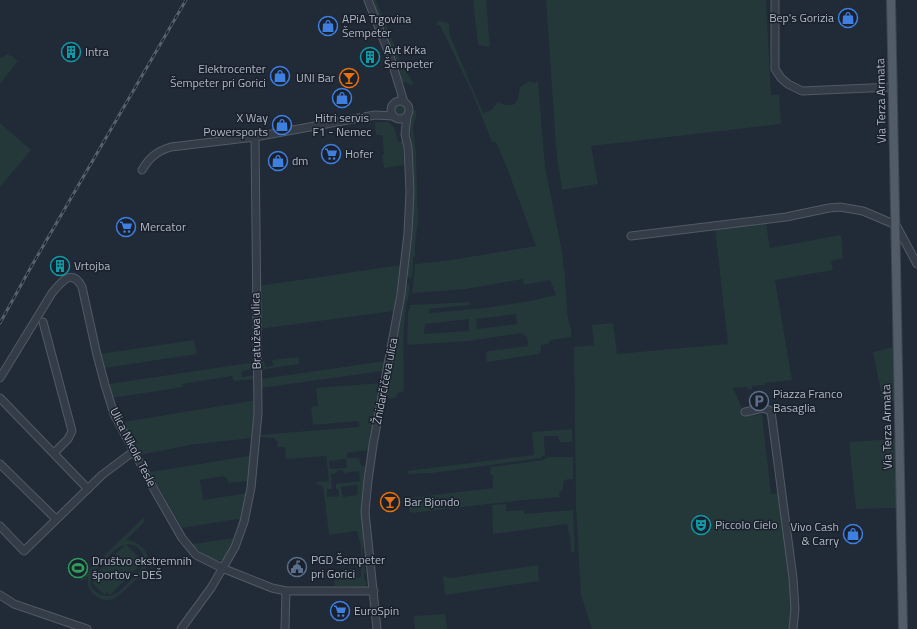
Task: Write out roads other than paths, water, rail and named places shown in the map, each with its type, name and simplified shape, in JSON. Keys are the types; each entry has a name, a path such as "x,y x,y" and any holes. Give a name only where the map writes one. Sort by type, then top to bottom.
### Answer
{"main road":[{"name":"Via Terza Armata","path":"891,0 903,629"}],"street":[{"name":"Žnidarčičeva ulica","path":"368,0 387,49 404,102 409,108 405,134"},
{"path":"775,0 775,69 781,78 788,84 802,91 893,87"},
{"name":"Žnidarčičeva ulica","path":"377,629 366,512 366,496 373,445 401,294 408,233 410,191 408,148 405,134 395,117 393,105 398,83"},
{"path":"375,116 393,105 404,102"},
{"path":"142,170 152,157 164,149 255,137 375,116 395,117 402,119 407,116"},
{"name":"Bratuževa ulica","path":"181,629 211,588 235,547 244,522 251,488 258,414 255,137"},
{"path":"631,236 786,217 840,207 864,211 896,225 917,264"},
{"name":"Ulica Nikole Tesle","path":"0,378 52,292 67,278 74,278 80,282 82,287 101,370 114,414 182,538 196,555 222,568 272,588 286,591 374,591"},
{"path":"43,322 72,432 68,439 54,453"},
{"path":"0,398 88,489"},
{"path":"745,412 763,408 771,411 793,578 795,609 793,629"},
{"path":"0,526 24,551 114,465 134,451"},
{"path":"0,464 56,520"},
{"path":"285,629 286,591"},
{"path":"0,595 14,604 87,629"},
{"path":"62,621 68,629"}],"railway":[{"path":"0,323 186,0"}],"place":[{"name":"Bep's Gorizia","path":"848,18"},
{"name":"APiA Trgovina Šempeter","path":"328,26"},
{"name":"Intra","path":"71,52"},
{"name":"Avt Krka Šempeter","path":"370,57"},
{"name":"Elektrocenter Šempeter pri Gorici","path":"280,76"},
{"name":"UNI Bar","path":"349,78"},
{"name":"Hitri servis F1 - Nemec","path":"342,98"},
{"name":"X Way Powersports","path":"282,125"},
{"name":"Hofer","path":"331,154"},
{"name":"dm","path":"278,161"},
{"name":"Mercator","path":"126,227"},
{"name":"Vrtojba","path":"60,266"},
{"name":"Piazza Franco Basaglia","path":"759,401"},
{"name":"Bar Bjondo","path":"390,502"},
{"name":"Piccolo Cielo","path":"701,525"},
{"name":"Vivo Cash & Carry","path":"853,534"},
{"name":"PGD Šempeter pri Gorici","path":"297,567"},
{"name":"Društvo ekstremnih športov - DEŠ","path":"78,568"},
{"name":"EuroSpin","path":"340,611"}]}
